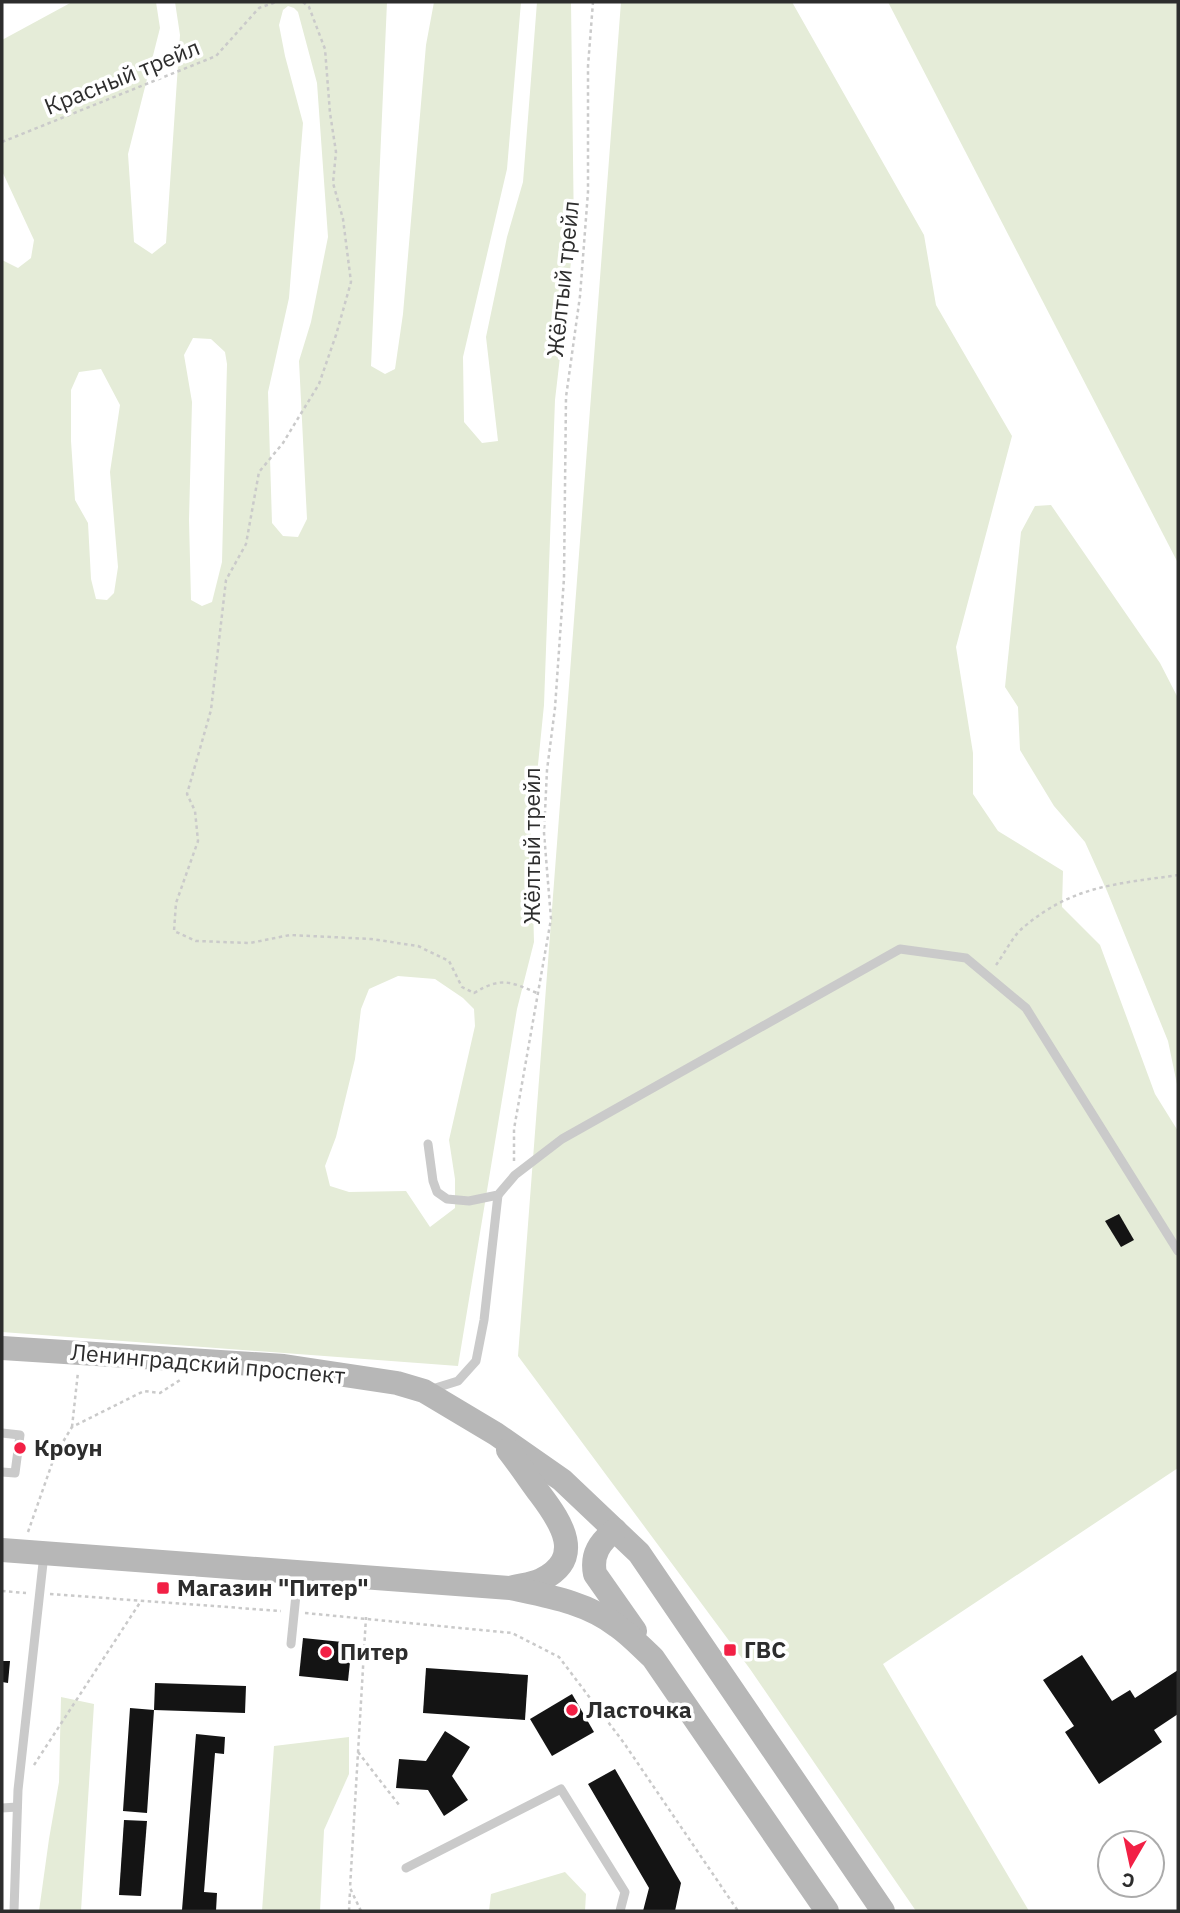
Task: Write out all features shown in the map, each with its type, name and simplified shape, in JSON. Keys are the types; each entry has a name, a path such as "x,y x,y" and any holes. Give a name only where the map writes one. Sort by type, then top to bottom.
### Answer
{"main road":[{"name":"Ленинградский проспект","path":"2,1348 284,1366 397,1383 424,1391 496,1434 562,1480 639,1553 883,1911"},
{"path":"496,1434 560,1521 567,1541 565,1557 555,1571 539,1582 510,1588"},
{"path":"615,1530 596,1550 593,1564 595,1574 827,1911"},
{"path":"22,1551 510,1588 584,1607 616,1625 653,1658"}],"lane":[{"path":"424,1391 458,1381 475,1361 484,1320 498,1195 515,1175 562,1139 900,948 966,958 1026,1007 1178,1251"},
{"path":"428,1144 437,1192 447,1199 469,1200 498,1195"},
{"path":"2,1433 20,1435 15,1473 2,1472"},
{"path":"14,1911 18,1790 40,1594 22,1551"},
{"path":"291,1644 299,1574"},
{"path":"407,1868 561,1789 625,1892 620,1911"},
{"path":"2,1808 17,1807"}],"path":[{"name":"Красный трейл","path":"2,142 216,56 259,8 276,2"},
{"path":"303,2 309,7 325,49 336,152 333,183 343,219 351,282 337,335 319,383 284,443 259,472 246,544 226,580 211,710 187,794 194,811 198,841 176,903 174,931 196,941 250,943 290,935 371,939 418,946 449,961 462,987 474,993 492,982 510,982 537,993"},
{"name":"Жёлтый трейл","path":"515,1175 514,1129 551,919 544,833 564,578 566,397 580,296 588,192 588,66 593,2"},
{"path":"988,976 1023,927 1069,897 1092,888 1178,876"},
{"path":"22,1551 55,1455 72,1427 80,1353"},
{"path":"72,1427 144,1391 160,1393 179,1380 194,1360"},
{"path":"2,1591 366,1617 512,1633 559,1657 624,1744 738,1911"},
{"path":"18,1790 141,1601"},
{"path":"349,1911 366,1617"},
{"path":"358,1752 400,1805"},
{"path":"350,1888 361,1911"}],"green space":[{"path":"72,2 156,2 160,28 128,154 134,242 152,254 166,243 180,35 175,2 387,2 371,366 385,374 395,369 403,314 426,45 434,2 521,2 507,169 463,357 464,422 482,443 498,441 486,337 507,237 523,182 537,2 571,2 574,236 555,400 544,705 531,834 534,942 517,1009 458,1366 2,1332 2,260 18,268 31,258 34,240 2,171 2,40","holes":["288,6 298,12 317,83 328,237 311,322 299,361 307,519 298,537 283,536 272,523 268,392 289,298 303,123 279,25 283,10","193,338 211,339 225,352 227,364 222,562 212,602 202,606 191,600 189,520 192,402 184,355","101,369 120,405 110,472 118,567 114,593 107,600 96,599 91,579 88,523 75,500 71,390 79,372","398,976 435,979 474,1009 475,1026 449,1140 455,1179 455,1208 430,1227 406,1191 349,1192 330,1186 325,1166 336,1137 355,1059 361,1009 369,989"]},
{"path":"621,2 792,2 924,235 936,305 1012,436 956,647 973,753 973,794 998,831 1063,871 1062,907 1100,945 1155,1094 1178,1131 1178,1468 883,1664 1029,1911 916,1911 750,1669 518,1356"},
{"path":"888,2 1178,2 1178,563"},
{"path":"1051,505 1160,663 1178,698 1178,1089 1168,1041 1107,891 1085,842 1054,806 1020,750 1018,707 1005,687 1021,532 1035,506"},
{"path":"61,1697 94,1704 81,1911 39,1911 59,1782"},
{"path":"349,1737 349,1774 324,1830 320,1911 262,1911 274,1746"},
{"path":"565,1872 586,1894 585,1911 489,1911 491,1894"}],"building":[{"path":"1119,1214 1134,1240 1121,1247 1105,1221"},
{"name":"Питер","path":"303,1638 352,1643 348,1681 299,1676"},
{"path":"1082,1655 1112,1701 1130,1690 1135,1698 1178,1670 1178,1714 1154,1730 1162,1742 1099,1784 1065,1732 1074,1726 1043,1680"},
{"path":"2,1661 10,1661 8,1683 2,1682"},
{"path":"426,1668 528,1675 525,1720 423,1713"},
{"path":"155,1683 246,1686 245,1713 154,1710"},
{"path":"572,1694 594,1732 552,1756 530,1719"},
{"path":"130,1708 154,1710 147,1813 123,1811"},
{"path":"445,1731 470,1747 452,1776 468,1800 444,1816 428,1790 396,1788 399,1759 426,1761"},
{"path":"196,1734 225,1737 224,1754 215,1753 204,1892 217,1893 216,1911 182,1910"},
{"path":"615,1769 681,1883 675,1911 643,1911 649,1888 588,1784"},
{"path":"124,1820 147,1821 141,1896 119,1895"}],"place":[{"name":"Кроун","path":"20,1448"},
{"name":"Магазин \"Питер\"","path":"163,1588"},
{"name":"ГВС","path":"730,1650"},
{"name":"Питер","path":"326,1652"},
{"name":"Ласточка","path":"572,1710"}]}
